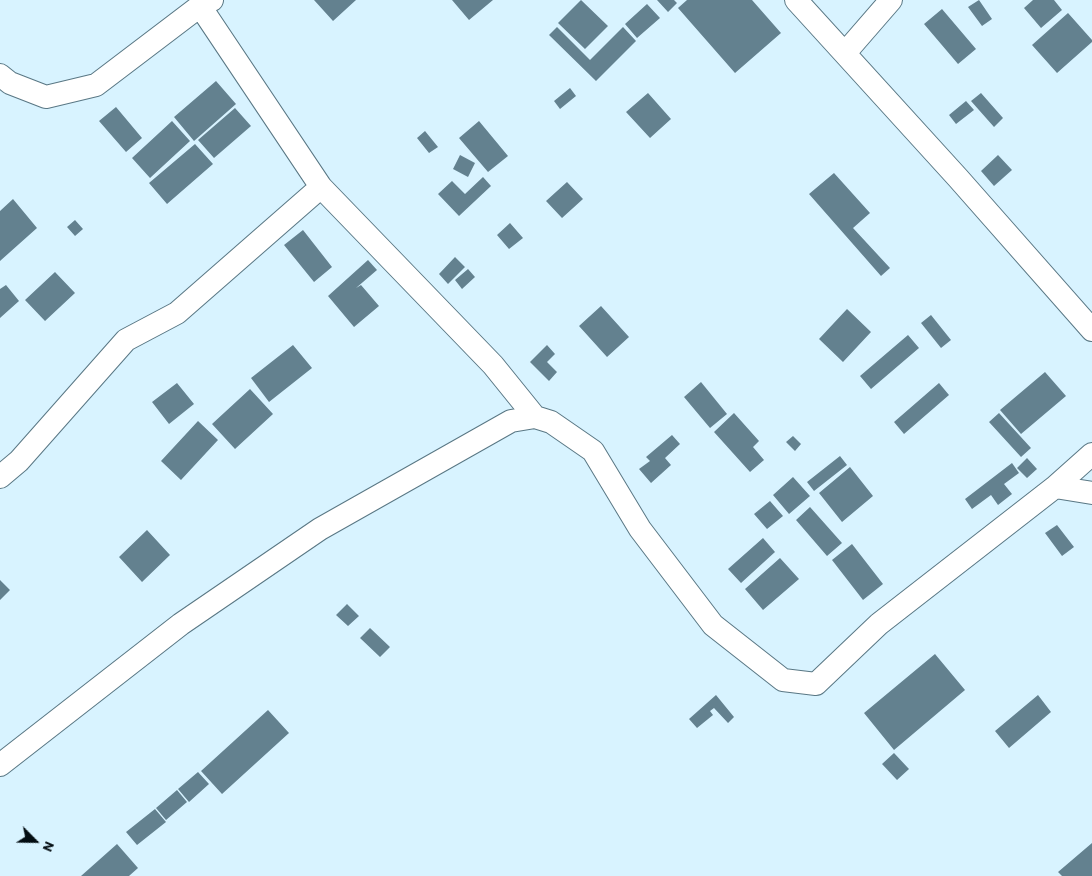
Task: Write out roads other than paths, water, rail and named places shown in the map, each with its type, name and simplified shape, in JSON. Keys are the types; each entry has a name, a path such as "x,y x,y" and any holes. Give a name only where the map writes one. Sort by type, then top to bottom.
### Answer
{"street":[{"path":"796,0 958,178 1092,330"},
{"path":"845,53 891,0"},
{"path":"0,75 10,83 46,97 96,85 206,3 321,186 493,365 535,417"},
{"path":"0,477 19,461 126,340 177,313 321,186"},
{"path":"0,765 181,624 320,529 511,421 535,417 551,422 593,450 640,529 713,625 783,680 816,684 879,624 1055,486 1092,454"},
{"path":"1055,486 1092,493"}]}
